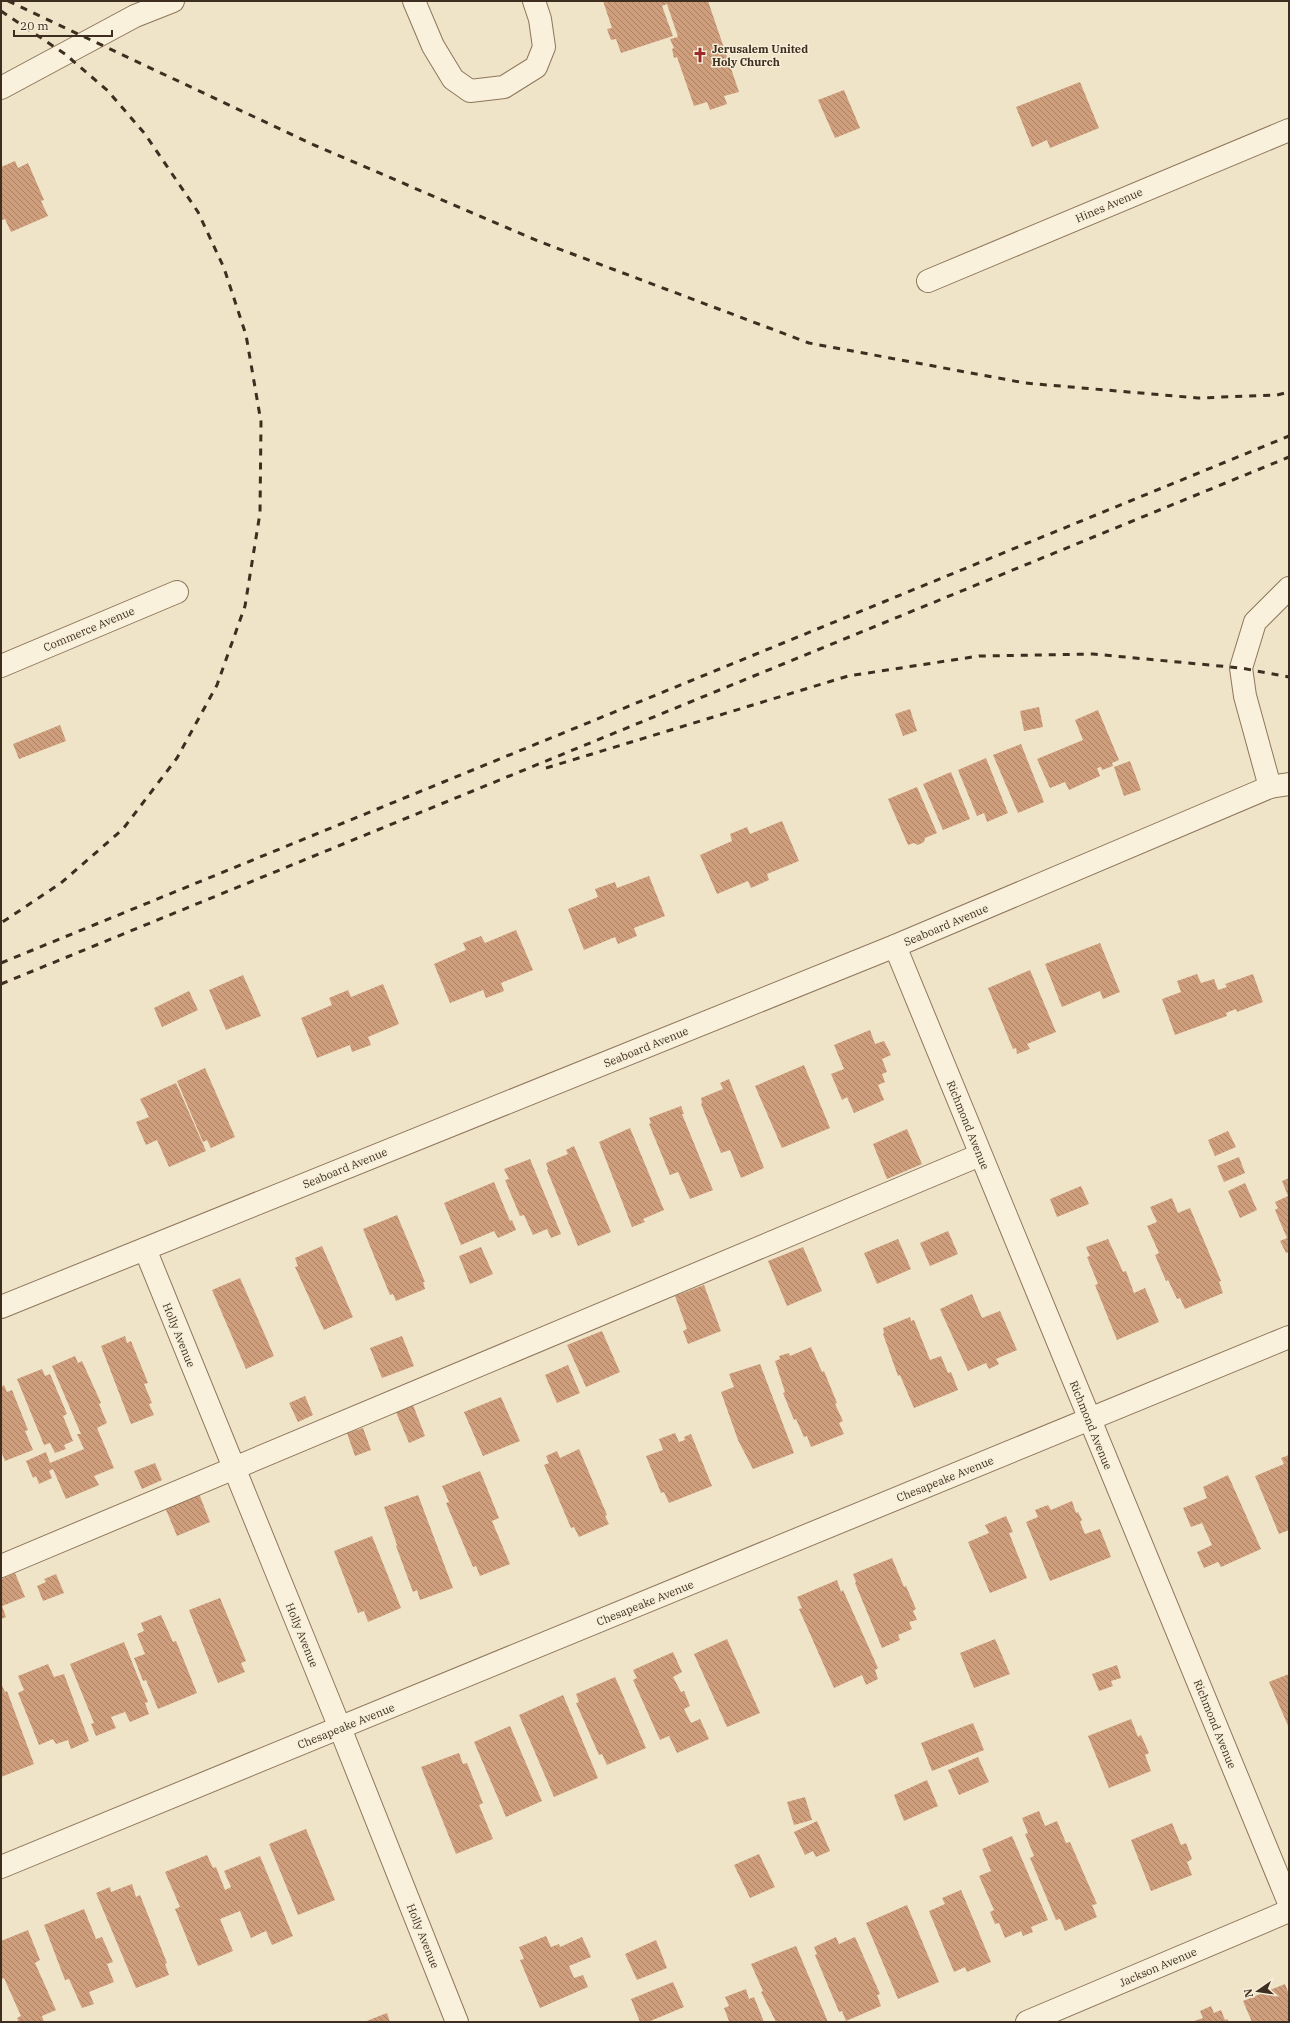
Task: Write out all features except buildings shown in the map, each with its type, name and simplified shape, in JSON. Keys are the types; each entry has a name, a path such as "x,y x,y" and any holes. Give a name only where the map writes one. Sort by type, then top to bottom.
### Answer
{"street":[{"path":"1,88 135,16 173,1"},
{"path":"414,1 433,46 453,79 470,91 504,86 536,67 544,47 540,19 534,1"},
{"name":"Hines Avenue","path":"928,281 1289,130"},
{"path":"1280,786 1245,696 1241,668 1255,622 1289,588"},
{"name":"Commerce Avenue","path":"1,666 177,592"},
{"name":"Seaboard Avenue","path":"1,1307 895,946 1280,786"},
{"name":"Richmond Avenue","path":"895,946 1289,1903"},
{"path":"1,1566 980,1155"},
{"name":"Holly Avenue","path":"145,1249 233,1469 340,1728 457,2022"},
{"name":"Chesapeake Avenue","path":"1,1867 1289,1337"},
{"name":"Jackson Avenue","path":"1027,2022 1289,1911"}],"railway":[{"path":"8,1 314,145 538,241 809,343 1025,383 1198,398 1277,395 1289,392"},
{"path":"1,11 65,54 108,91 145,134 198,212 224,268 246,335 261,422 260,513 245,606 217,685 177,758 123,829 61,883 1,923"},
{"path":"1,963 1289,436"},
{"path":"1,984 1289,457"},
{"path":"546,768 848,676 979,656 1093,654 1241,668 1289,677"}],"place":[{"name":"Jerusalem United Holy Church","path":"700,55"}]}
